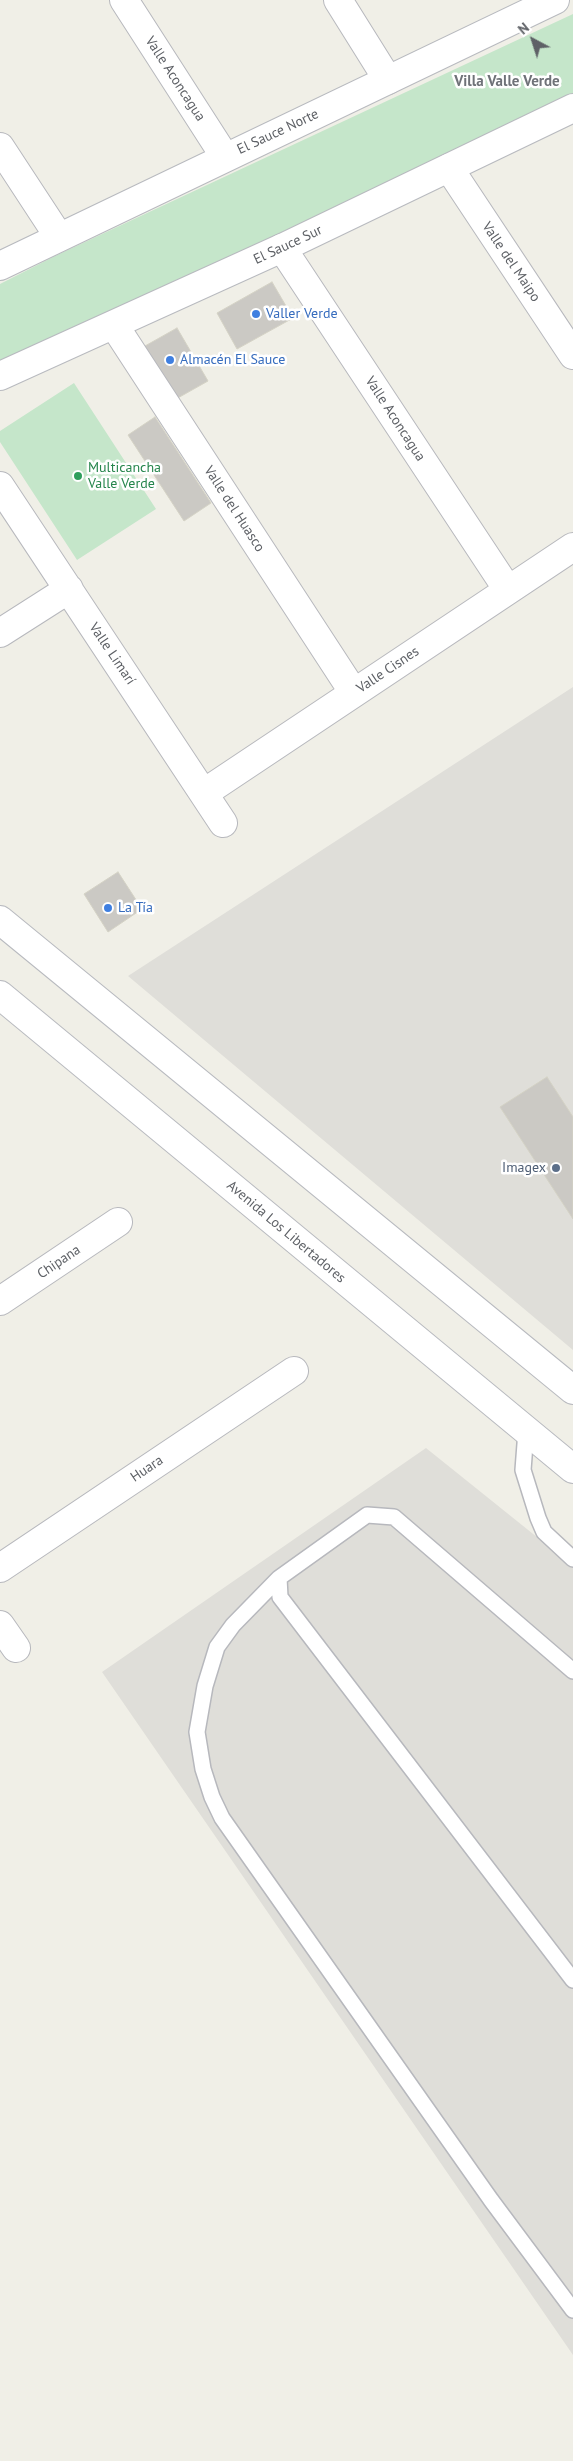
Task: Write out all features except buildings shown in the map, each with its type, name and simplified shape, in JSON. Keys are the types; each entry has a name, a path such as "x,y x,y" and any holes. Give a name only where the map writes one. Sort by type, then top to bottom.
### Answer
{"street":[{"name":"Valle Aconcagua","path":"124,0 225,157"},
{"path":"338,0 388,80"},
{"name":"El Sauce Norte","path":"0,266 555,0"},
{"name":"El Sauce Sur","path":"0,376 282,248 573,108"},
{"path":"0,146 59,237"},
{"name":"Valle del Maipo","path":"449,168 573,355"},
{"name":"Valle Aconcagua","path":"282,248 508,590"},
{"name":"Valle del Huasco","path":"114,325 354,693"},
{"name":"Valle Limarí","path":"0,486 223,823"},
{"name":"Valle Cisnes","path":"204,793 573,547"},
{"path":"0,633 69,590"},
{"path":"0,920 573,1390"},
{"name":"Avenida Los Libertadores","path":"0,995 573,1469"},
{"name":"Chipana","path":"0,1301 118,1222"},
{"name":"Huara","path":"0,1568 294,1371"},
{"path":"0,1625 16,1648"}],"lane":[{"path":"526,1431 523,1470 538,1518 544,1532 573,1559"},
{"path":"573,1671 394,1517 367,1515 279,1578 233,1624 217,1647 207,1678 197,1732 203,1769 212,1797 222,1818 485,2192 573,2310"},
{"path":"279,1578 280,1597 573,1980"}],"shaded area":[{"path":"573,687 573,1350 128,976"},
{"path":"426,1448 573,1566 573,2355 102,1672"}],"green space":[{"path":"573,14 573,95 256,250 0,365 0,284 55,256"},
{"name":"Multicancha Valle Verde","path":"74,383 156,509 77,560 0,442 0,431"}],"place":[{"name":"Valler Verde","path":"256,314"},
{"name":"Almacén El Sauce","path":"170,360"},
{"name":"Multicancha Valle Verde","path":"78,476"},
{"name":"La Tía","path":"108,908"},
{"name":"Imagex","path":"556,1168"}],"district":[{"name":"Villa Valle Verde","path":"507,82"}]}
